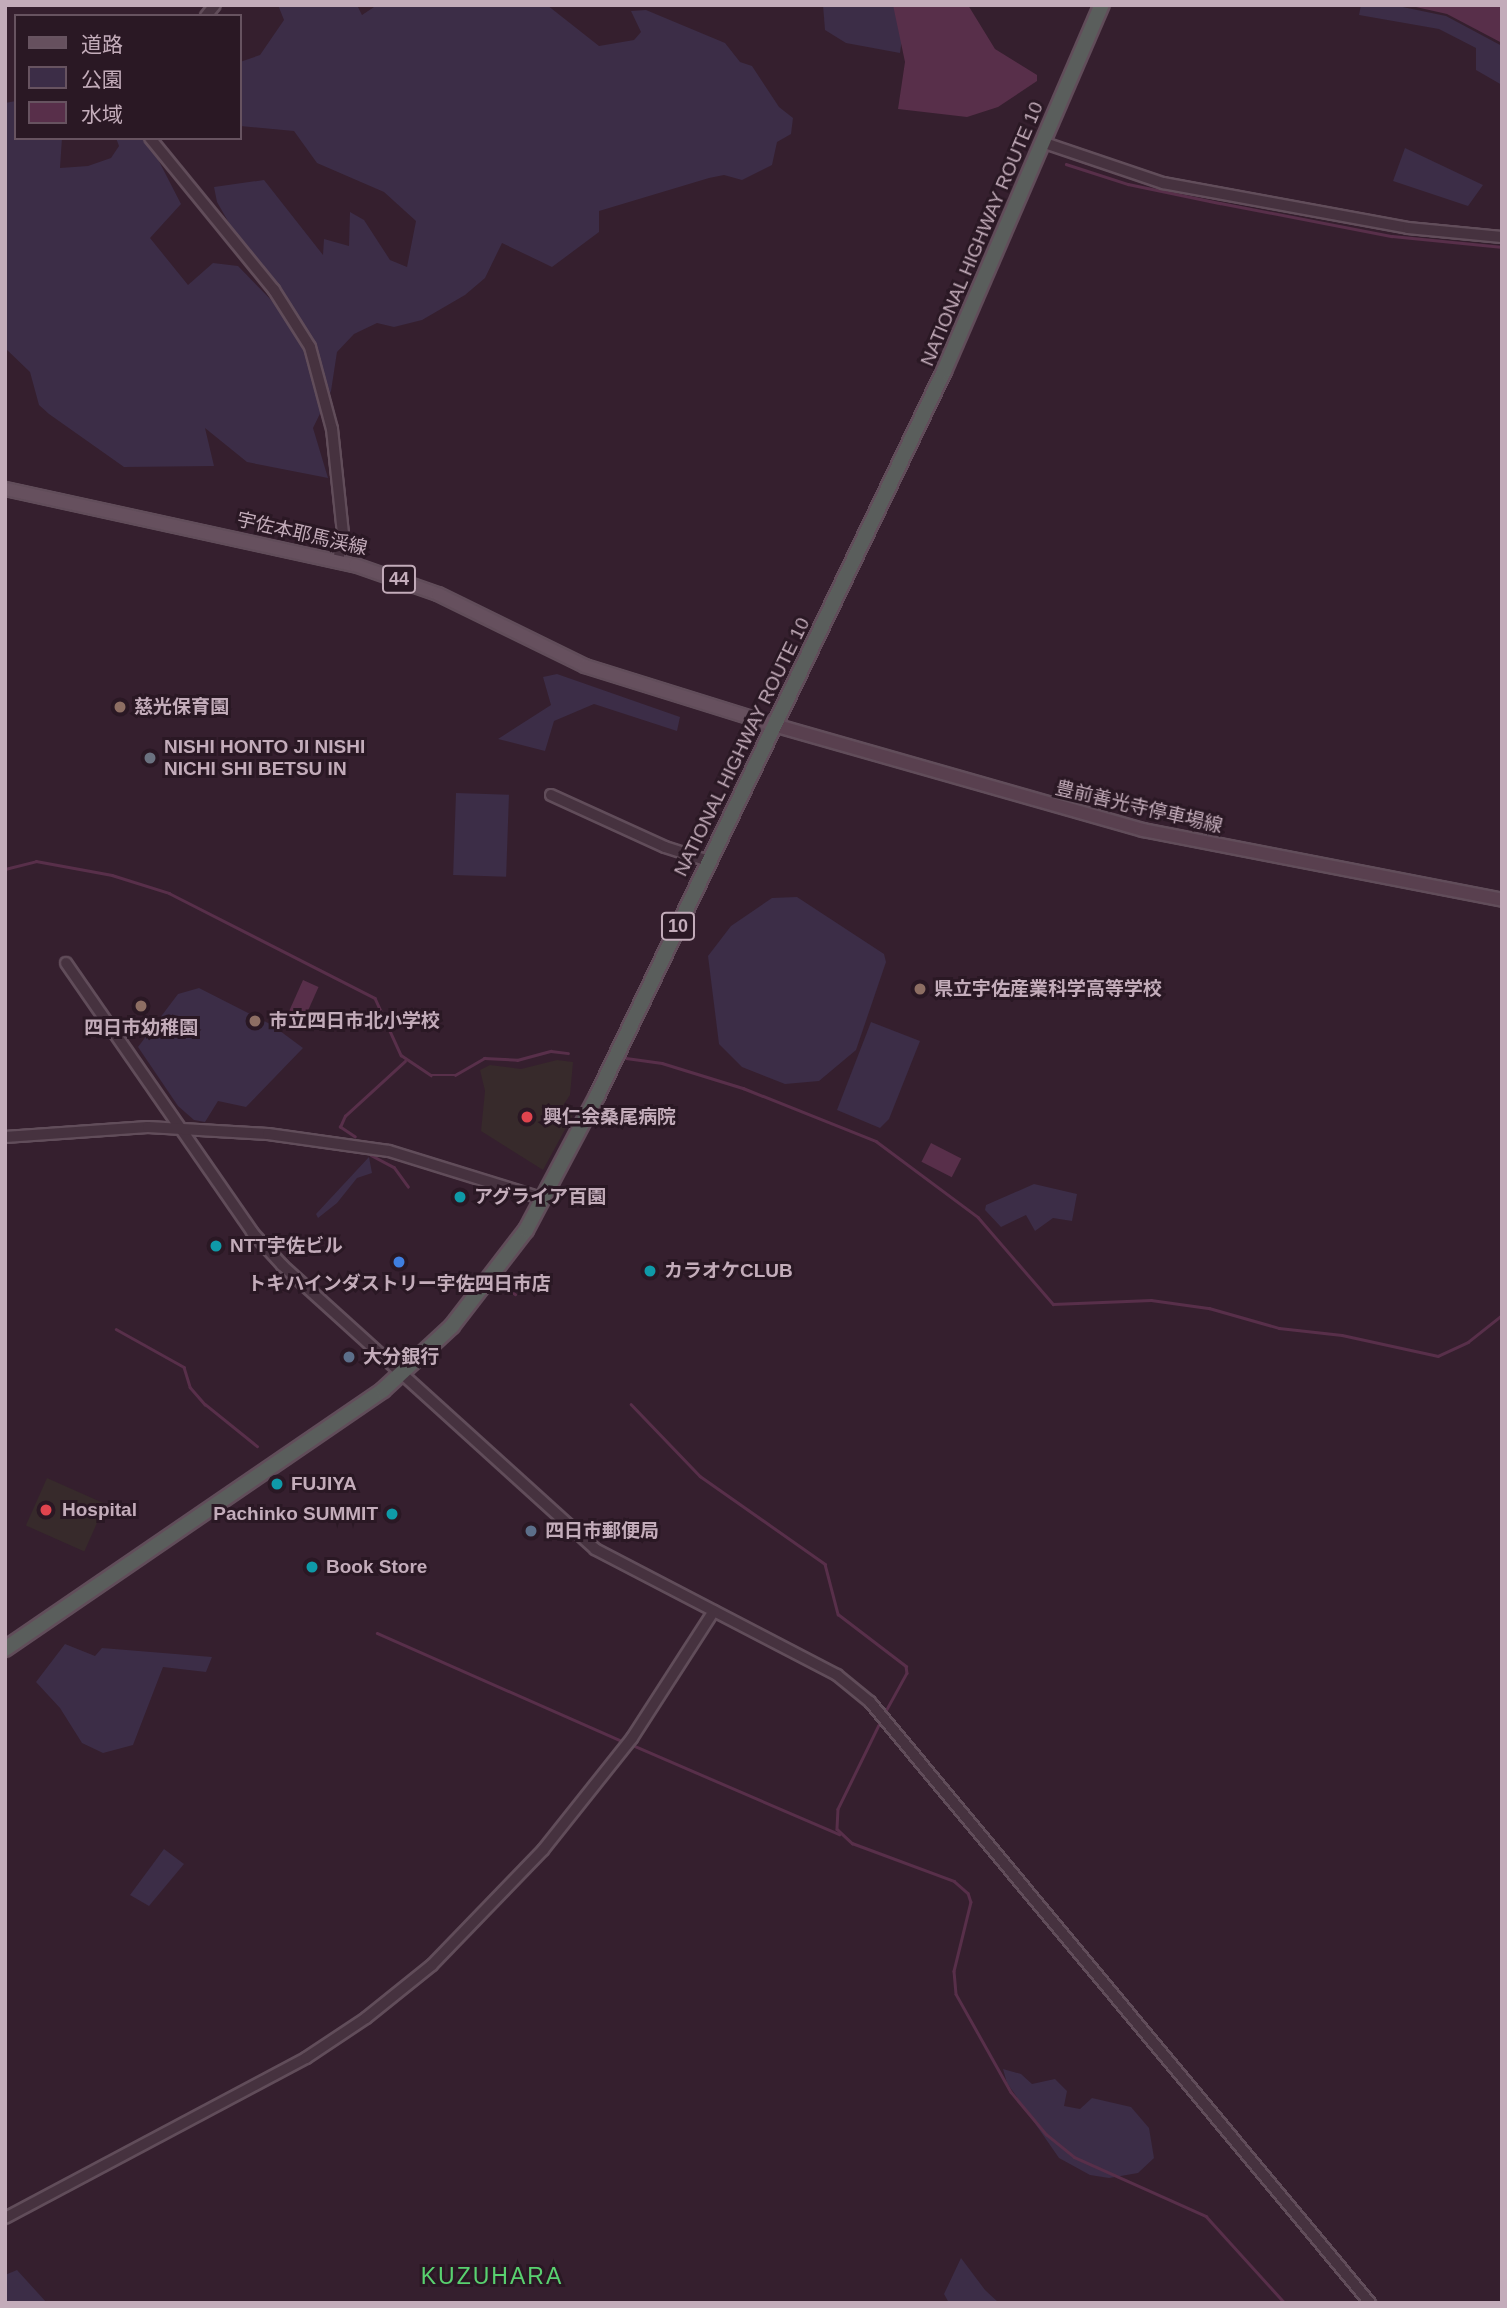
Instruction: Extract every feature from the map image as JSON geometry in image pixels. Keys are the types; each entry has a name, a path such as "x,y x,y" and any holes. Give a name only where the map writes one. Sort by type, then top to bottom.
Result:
{"highway":[{"name":"NATIONAL HIGHWAY ROUTE 10","path":"5,1649 337,1425 401,1375 481,1292 544,1199 944,371 1102,5"}],"main road":[{"name":"宇佐本耶馬渓線","path":"5,489 338,560 436,593 585,666 774,726"},
{"name":"豊前善光寺停車場線","path":"774,726 1106,821 1502,900"}],"street":[{"path":"152,140 274,290 310,347 332,429 343,533 338,560"},
{"path":"1042,142 1163,183 1408,228 1502,237"},
{"path":"551,795 665,848 709,861"},
{"path":"66,963 184,1128 266,1250 401,1375 595,1549 836,1675 870,1702 1370,2303"},
{"path":"5,1137 184,1128 369,1147 544,1199"},
{"path":"5,2218 317,2051 432,1965 507,1892 567,1820 632,1738 714,1611"}],"shaded area":[{"name":"興仁会桑尾病院","path":"557,1060 573,1062 570,1095 562,1107 574,1113 543,1170 481,1131 485,1091 480,1070 490,1065 521,1069"},
{"path":"47,1478 105,1504 84,1552 26,1526"}],"green space":[{"path":"278,5 357,5 362,15 377,5 547,5 599,46 634,40 641,32 631,11 646,10 725,43 740,62 752,66 779,107 793,118 791,134 777,142 772,165 742,180 724,175 709,178 599,211 599,232 552,267 502,243 485,278 465,295 422,320 394,327 377,323 354,334 337,352 331,391 313,428 328,478 247,462 205,428 214,466 124,467 39,405 30,372 5,348 5,103 14,101 14,140 62,140 60,168 88,166 111,158 119,146 117,140 148,140 181,204 150,238 188,285 213,263 238,266 276,305 217,202 214,187 264,180 323,255 324,239 349,246 350,212 364,220 390,260 407,267 416,221 384,192 317,163 294,131 242,126 242,61 260,55 284,20"},
{"path":"823,5 895,5 902,39 900,53 846,43 825,30"},
{"path":"1361,5 1393,5 1446,16 1502,46 1502,85 1476,70 1476,48 1439,29 1359,15"},
{"path":"1405,148 1483,185 1468,206 1393,181"},
{"path":"557,674 680,717 677,731 594,704 554,721 545,751 498,739 551,705 543,677"},
{"path":"456,793 509,795 506,877 453,875"},
{"path":"797,897 884,954 886,962 856,1050 819,1081 785,1084 742,1067 719,1044 708,956 731,926 772,898"},
{"path":"199,988 272,1025 303,1048 246,1107 218,1101 205,1122 194,1120 178,1106 138,1047 178,994"},
{"path":"871,1022 920,1041 889,1119 880,1128 837,1110"},
{"path":"369,1157 372,1173 357,1178 337,1203 318,1218 316,1214"},
{"path":"1034,1184 1077,1194 1072,1221 1053,1218 1035,1231 1026,1215 1001,1227 985,1210 986,1205"},
{"path":"65,1644 95,1656 102,1648 212,1657 206,1672 163,1667 133,1745 103,1753 82,1743 60,1708 36,1682"},
{"path":"164,1849 184,1864 149,1906 130,1895"},
{"path":"1003,2069 1021,2074 1032,2084 1055,2079 1067,2091 1064,2106 1080,2109 1092,2098 1131,2107 1149,2128 1154,2158 1138,2173 1109,2178 1090,2175 1059,2158 1007,2083"},
{"path":"961,2258 985,2290 999,2303 949,2303 944,2294"},
{"path":"17,2270 47,2303 5,2303 5,2275"}],"water":[{"path":"893,5 968,5 995,49 1037,75 1037,81 998,107 967,117 898,109 905,62"},
{"path":"1407,5 1502,5 1502,43 1447,14"},
{"path":"303,980 319,987 305,1018 289,1011"},
{"path":"931,1143 961,1158 952,1177 921,1162"}],"waterway":[{"path":"1066,164 1128,184 1392,236 1502,247"},
{"path":"5,869 36,861 112,875 169,893 375,998 401,1055 431,1075 455,1075 484,1058 517,1060 551,1051 568,1053"},
{"path":"626,1058 662,1063 743,1088 876,1141 978,1217 1053,1304 1151,1300 1209,1308 1279,1328 1342,1335 1438,1356 1468,1342 1502,1315"},
{"path":"355,1137 340,1127 345,1116 405,1061"},
{"path":"371,1155 394,1167 408,1186"},
{"path":"501,1283 515,1294"},
{"path":"116,1329 184,1367 190,1387 205,1404 257,1446"},
{"path":"631,1404 700,1476 825,1564 838,1614 906,1666 907,1673 885,1713"},
{"path":"377,1633 624,1742"},
{"path":"881,1721 838,1809 837,1829 852,1843 954,1881 968,1893 971,1902 954,1971 956,1994 1011,2092 1046,2134 1074,2157 1206,2216 1285,2303"},
{"path":"630,1744 839,1834"}],"place":[{"name":"慈光保育園","path":"120,707"},
{"name":"NISHI HONTO JI NISHI NICHI SHI BETSU IN","path":"150,758"},
{"name":"県立宇佐産業科学高等学校","path":"920,989"},
{"name":"四日市幼稚園","path":"141,1006"},
{"name":"市立四日市北小学校","path":"255,1021"},
{"name":"興仁会桑尾病院","path":"527,1117"},
{"name":"アグライア百園","path":"460,1197"},
{"name":"NTT宇佐ビル","path":"216,1246"},
{"name":"トキハインダストリー宇佐四日市店","path":"399,1262"},
{"name":"カラオケCLUB","path":"650,1271"},
{"name":"大分銀行","path":"349,1357"},
{"name":"FUJIYA","path":"277,1484"},
{"name":"Hospital","path":"46,1510"},
{"name":"Pachinko SUMMIT","path":"392,1514"},
{"name":"四日市郵便局","path":"531,1531"},
{"name":"Book Store","path":"312,1567"}],"district":[{"name":"KUZUHARA","path":"492,2276"}]}
